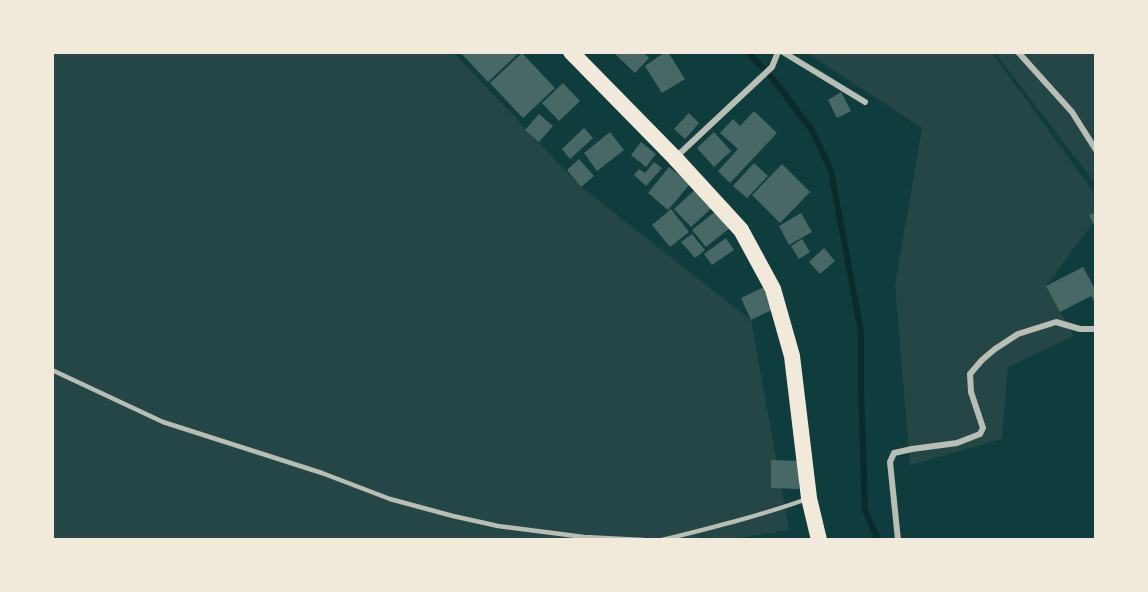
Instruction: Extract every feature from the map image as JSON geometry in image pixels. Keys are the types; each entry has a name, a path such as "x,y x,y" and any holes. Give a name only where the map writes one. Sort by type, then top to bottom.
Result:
{"highway":[{"path":"571,52 675,158 741,230 773,289 792,356 809,498 820,538"}],"street":[{"path":"675,158 772,67 778,52"},
{"path":"783,52 865,102"},
{"path":"1018,52 1072,112 1095,150"},
{"path":"898,540 890,462 894,453 957,443 980,434 983,428 971,392 970,374 995,349 1018,334 1056,322 1080,329 1095,329"}],"lane":[{"path":"52,370 163,422 322,473 390,499 498,526 584,537 643,540"},
{"path":"662,540 771,512 809,498"}],"shaded area":[{"path":"52,53 454,53 581,187 751,320 789,530 732,539 705,539 695,514 704,539 53,539"},
{"path":"807,53 992,53 1095,194 1095,220 1046,286 1074,336 1008,367 1002,439 910,465 895,285 922,128"},
{"path":"995,53 1095,53 1095,183"}],"building":[{"path":"460,52 520,52 488,82"},
{"path":"613,52 643,52 649,58 635,73"},
{"path":"668,52 685,79 662,93 645,66"},
{"path":"522,53 555,88 523,118 490,83"},
{"path":"563,83 580,101 559,121 542,103"},
{"path":"841,92 851,111 837,118 828,100"},
{"path":"754,111 777,133 730,183 718,171 738,149 720,133 733,119 740,126"},
{"path":"689,113 699,123 685,139 674,129"},
{"path":"539,114 553,126 539,142 525,130"},
{"path":"584,128 593,138 570,159 562,149"},
{"path":"610,132 624,150 597,171 584,153"},
{"path":"714,132 731,151 714,167 697,148"},
{"path":"641,142 656,154 646,167 631,155"},
{"path":"579,159 594,176 581,187 567,170"},
{"path":"654,162 662,168 646,186 634,175 639,169 645,173"},
{"path":"754,163 768,176 747,198 733,186"},
{"path":"782,164 810,192 780,223 752,195"},
{"path":"669,167 690,184 668,210 648,193"},
{"path":"698,187 715,205 691,227 674,209"},
{"path":"671,209 689,232 670,247 652,225"},
{"path":"716,211 730,228 706,247 692,230"},
{"path":"1096,212 1096,229 1089,215"},
{"path":"801,213 812,232 789,245 779,226"},
{"path":"692,234 705,250 695,258 681,242"},
{"path":"726,238 734,250 712,265 704,254"},
{"path":"802,239 810,252 799,259 791,246"},
{"path":"824,248 835,261 820,274 809,262"},
{"path":"1083,267 1096,291 1096,303 1091,296 1060,312 1046,286"},
{"path":"764,287 774,309 751,320 741,298"},
{"path":"771,460 800,461 799,489 771,488"}],"waterway":[{"path":"748,52 774,80 813,132 831,171 861,332 865,510 878,540"}]}
